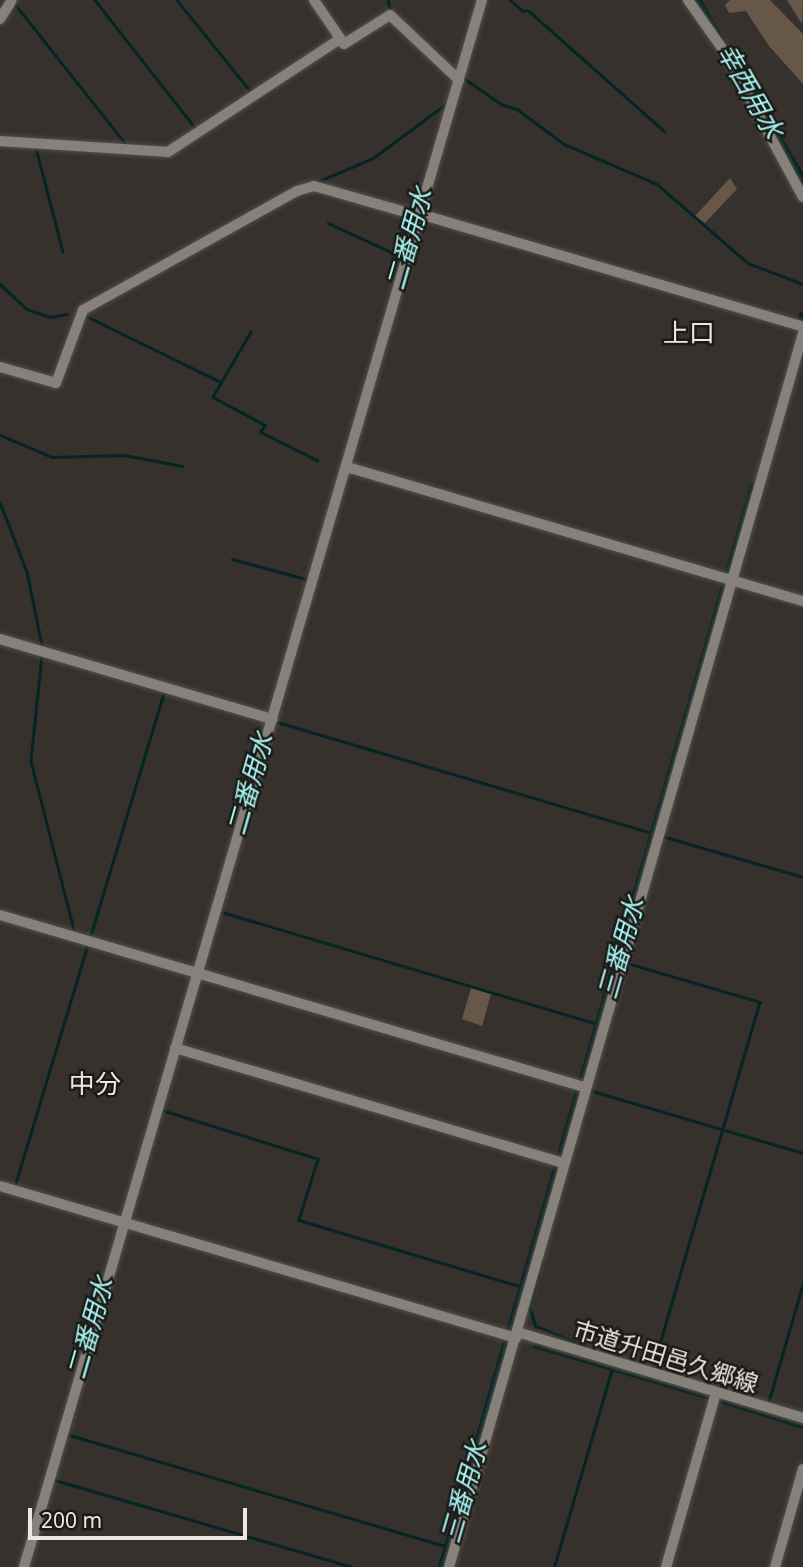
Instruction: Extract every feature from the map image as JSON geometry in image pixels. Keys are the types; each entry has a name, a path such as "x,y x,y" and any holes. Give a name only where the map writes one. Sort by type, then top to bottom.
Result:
{"street":[{"path":"0,19 12,0"},
{"path":"314,0 344,44 390,15 458,80"},
{"path":"24,1567 122,1222 270,718 347,467 482,0"},
{"path":"688,0 724,51 803,197"},
{"path":"0,141 168,152 340,39"},
{"path":"0,367 56,383 83,310 297,191 314,186 803,327"},
{"path":"449,1567 581,1086 728,579 803,333"},
{"path":"347,467 803,601"},
{"path":"0,639 270,718"},
{"path":"0,915 581,1086"},
{"path":"175,1048 560,1162"},
{"name":"市道升田邑久郷線","path":"0,1186 512,1335 715,1398 803,1418"},
{"path":"666,1567 715,1398"},
{"path":"775,1567 803,1469"}],"shaded area":[{"path":"730,0 770,0 803,34 803,84 769,46 746,11 729,13 725,5"},
{"path":"787,0 803,0 802,24"},
{"path":"730,178 737,189 705,223 695,216"},
{"path":"471,988 491,994 482,1026 462,1019"}],"waterway":[{"path":"95,0 197,130"},
{"path":"177,0 252,93"},
{"path":"388,0 391,13"},
{"path":"510,0 523,11 529,11 664,131"},
{"name":"幸西用水","path":"697,0 803,181"},
{"path":"15,4 126,144"},
{"path":"462,77 503,105 517,109 564,144 657,184 748,263 803,284"},
{"path":"317,182 373,158 450,101"},
{"path":"36,148 63,252"},
{"name":"二番用水","path":"328,223 404,258"},
{"path":"0,284 27,309 50,317 67,314"},
{"path":"84,315 219,381"},
{"path":"251,332 213,397 265,425 261,432 317,460"},
{"path":"0,435 52,457 124,455 182,466"},
{"name":"三番用水","path":"442,1567 754,486"},
{"path":"0,502 27,572 43,650"},
{"path":"232,559 310,580"},
{"path":"42,656 31,761 75,933"},
{"path":"90,937 164,692"},
{"path":"274,721 653,833"},
{"path":"662,836 803,877"},
{"path":"222,912 598,1024"},
{"path":"15,1185 88,943"},
{"path":"627,963 760,1002 653,1369"},
{"path":"589,1090 803,1153"},
{"path":"162,1110 318,1159 299,1220 523,1287"},
{"path":"542,1261 530,1308 536,1326 593,1349"},
{"path":"769,1400 803,1283"},
{"path":"534,1346 709,1398"},
{"path":"554,1567 612,1369"},
{"path":"716,1400 803,1427"},
{"path":"70,1435 448,1547"},
{"path":"55,1480 352,1567"}],"district":[{"name":"上口","path":"689,333"},
{"name":"中分","path":"95,1084"}]}
